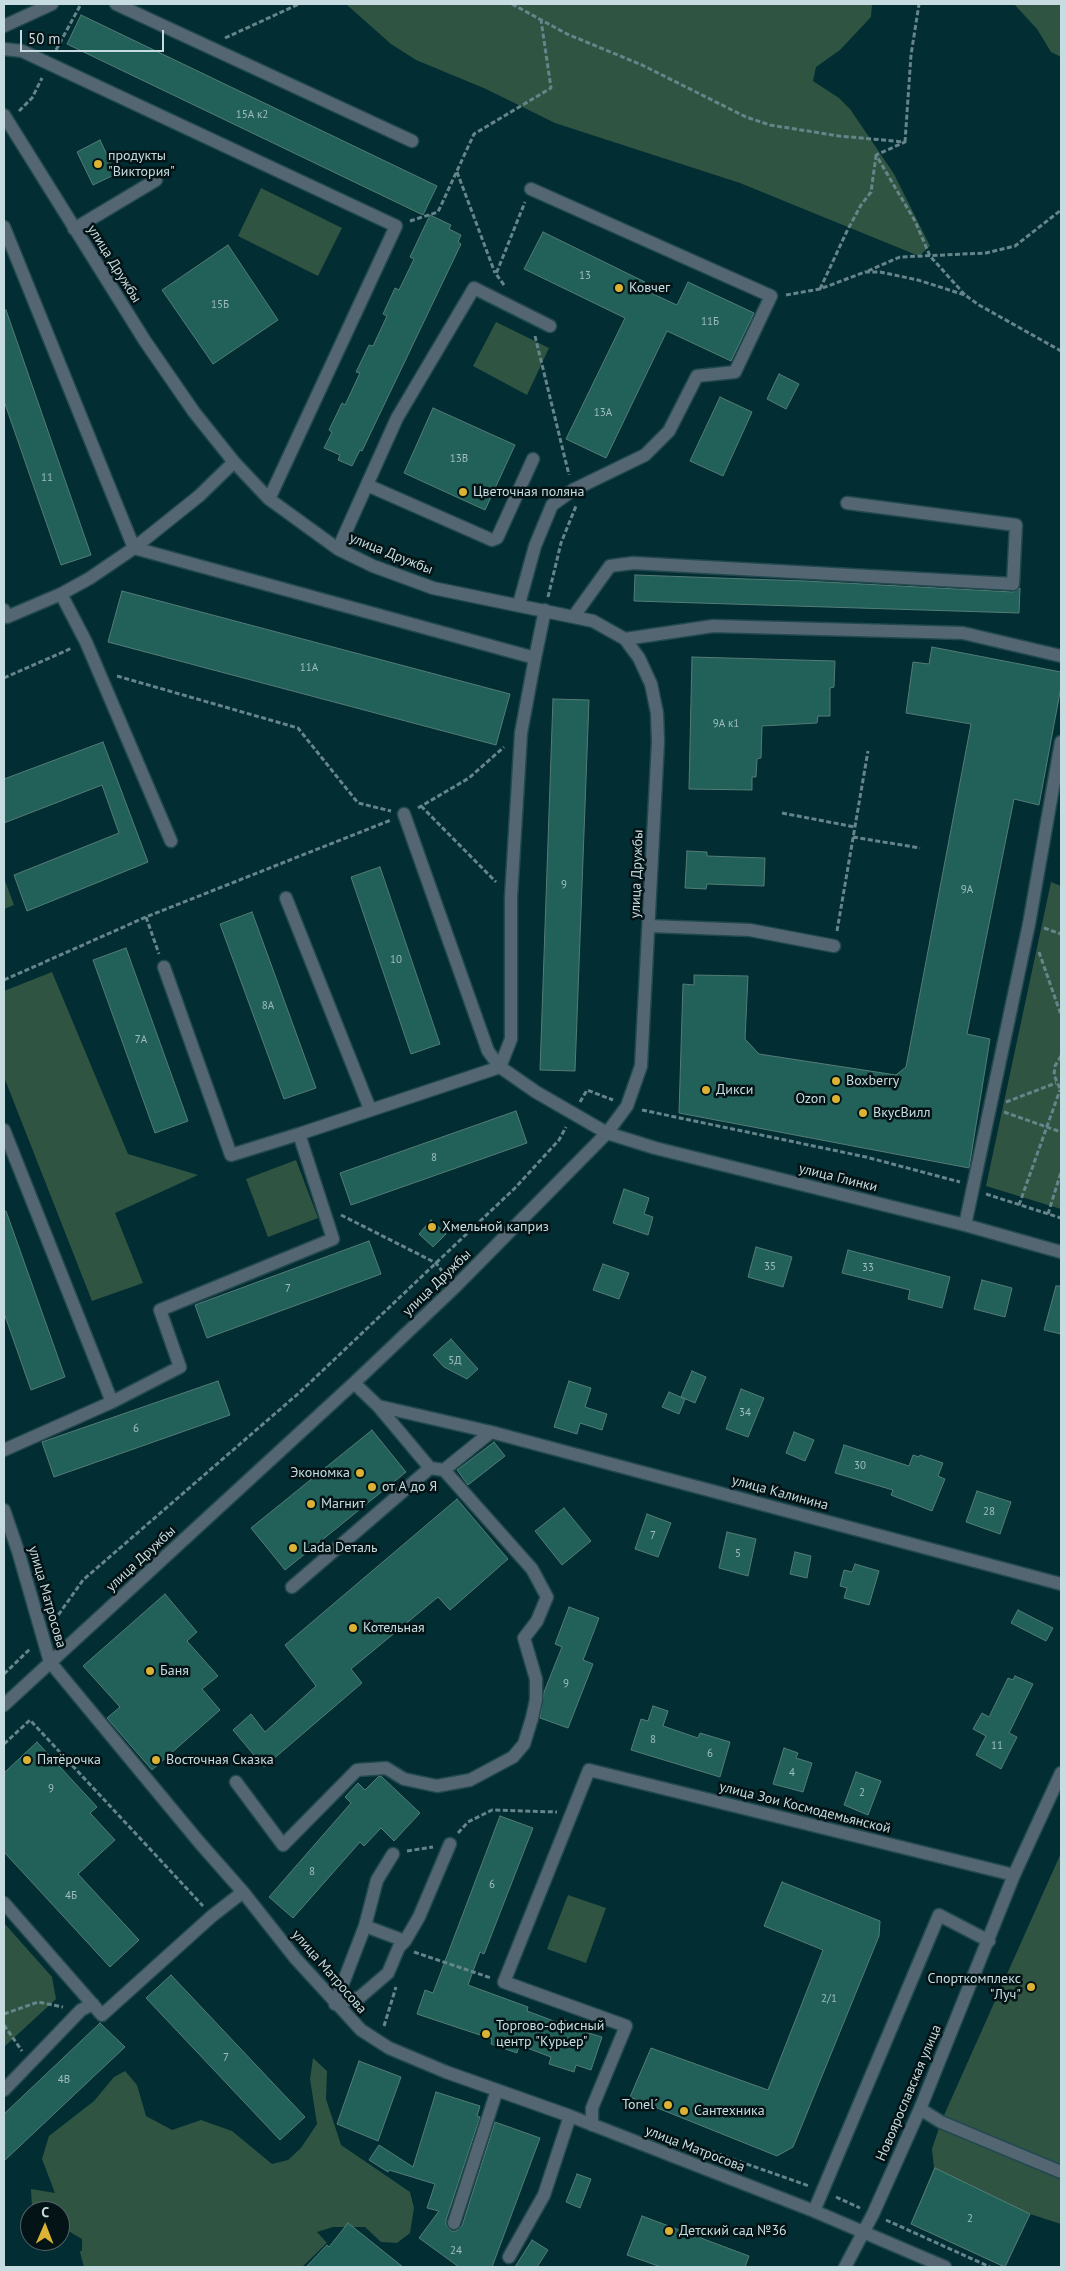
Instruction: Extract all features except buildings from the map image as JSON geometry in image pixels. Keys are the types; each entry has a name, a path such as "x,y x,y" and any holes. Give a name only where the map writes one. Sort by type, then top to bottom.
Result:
{"street":[{"path":"4,26 52,4"},
{"path":"116,4 412,141"},
{"path":"4,49 22,51 396,226 269,499"},
{"name":"улица Дружбы","path":"4,1705 354,1383 454,1288 607,1133 627,1106 642,1066 658,742 657,713 651,684 639,658 625,639 594,621 519,604 433,588 373,566 338,549 269,499 234,462 194,412 145,341 5,120"},
{"path":"74,229 156,180"},
{"path":"519,604 535,546 552,505 573,490 645,455 669,431 697,376 735,372 771,296 531,189"},
{"path":"4,226 134,548"},
{"path":"338,549 397,418 474,288 550,326"},
{"path":"367,485 492,540 499,534 533,459"},
{"path":"4,610 7,617 61,594 90,578 134,548 199,496 234,462"},
{"path":"574,616 610,566 633,563 1013,584 1016,525 847,502"},
{"path":"134,548 535,658"},
{"path":"61,594 86,642 170,841"},
{"path":"500,1067 511,1039 511,897 521,733 546,610"},
{"path":"625,639 713,626 953,633 1061,656"},
{"path":"965,1225 1029,924 1061,742"},
{"path":"404,814 488,1051 500,1067"},
{"path":"286,898 370,1109"},
{"path":"650,926 750,930 834,946"},
{"path":"164,967 231,1155 500,1067"},
{"name":"улица Глинки","path":"500,1067 536,1092 607,1133 655,1148 965,1225 1061,1252"},
{"path":"4,1130 112,1402"},
{"path":"4,1450 112,1402 180,1367 160,1310 333,1239 299,1134"},
{"path":"236,1782 283,1844 357,1770 386,1768 404,1779 437,1786 470,1780 513,1757 524,1744 536,1700 533,1663 524,1638 537,1621 547,1598 532,1569 444,1470 430,1468 378,1406 354,1383"},
{"name":"улица Калинина","path":"378,1406 491,1432 1061,1584"},
{"path":"444,1470 491,1432"},
{"path":"292,1587 430,1468"},
{"name":"улица Матросова","path":"4,1510 44,1636 50,1662 199,1842 243,1892 334,2004 361,2030 389,2048 446,2072 570,2116 814,2210 945,2267"},
{"name":"улица Зои Космодемьянской","path":"572,1812 590,1770 1014,1875"},
{"name":"Новоярославская улица","path":"845,2267 873,2214 920,2109 1014,1875 1061,1773"},
{"path":"572,1812 504,1982 626,2026 592,2108 592,2125"},
{"path":"334,2004 360,1997 388,1973 402,1944 419,1917 450,1844"},
{"path":"334,2004 365,1926 377,1880 393,1854"},
{"path":"4,1903 102,2015 212,1916 243,1892"},
{"path":"814,2210 939,1915 989,1941"},
{"path":"365,1926 402,1944"},
{"path":"4,2090 81,2010 93,2004"},
{"path":"454,2223 497,2090"},
{"path":"920,2109 941,2122 1061,2172"},
{"path":"509,2257 544,2195 570,2116"}],"path":[{"path":"205,45 246,30 299,4"},
{"path":"512,4 567,34 642,65 746,117 770,125 800,130 905,142"},
{"path":"905,142 910,64 919,4"},
{"path":"396,226 438,212 474,134 551,88 540,20"},
{"path":"876,155 905,142"},
{"path":"876,155 915,221 930,256 965,295 979,305 1061,351"},
{"path":"820,289 860,205 871,192 876,155"},
{"path":"456,171 496,274 507,288"},
{"path":"496,274 531,189"},
{"path":"771,296 802,294 820,289 900,257 986,253 1015,246 1061,210"},
{"path":"865,272 880,272 918,280 965,295"},
{"path":"531,317 542,371 573,490 576,509 561,542 551,577 546,610"},
{"path":"4,678 86,642"},
{"path":"98,670 298,728 358,803 404,814"},
{"path":"4,980 146,917 421,806 469,778 521,733"},
{"path":"834,946 868,751"},
{"path":"421,806 511,897"},
{"path":"782,813 854,827"},
{"path":"853,837 920,848"},
{"path":"146,917 164,967"},
{"path":"1039,951 1061,1015"},
{"path":"1019,1205 1061,1091 1056,1083 1055,1066 1061,1056"},
{"path":"991,1107 1056,1083"},
{"path":"4,1674 44,1636 83,1580 300,1392 515,1188 559,1140 587,1090 627,1106 866,1157 974,1185 985,1193 1061,1218"},
{"path":"991,1107 1061,1132"},
{"path":"1048,1214 1061,1172"},
{"path":"323,1205 436,1263 454,1288"},
{"path":"4,1744 30,1720 212,1916"},
{"path":"393,1854 450,1844 468,1822 492,1810 572,1812"},
{"path":"402,1944 504,1982"},
{"path":"382,2032 396,1986"},
{"path":"4,2014 38,2002 81,2010"},
{"path":"4,2025 31,2064"},
{"path":"681,2140 823,2191 990,2267"}],"green space":[{"path":"346,4 872,4 871,17 840,50 816,67 813,81 839,98 850,109 894,174 930,246 919,256 740,183 555,123 486,89 416,60 391,44"},
{"path":"1014,4 1061,4 1061,57 1051,52 1037,29"},
{"path":"261,188 342,228 318,276 238,236"},
{"path":"496,322 549,348 527,395 473,366"},
{"path":"4,878 14,905 4,909"},
{"path":"1051,882 1061,886 1061,1209 986,1186"},
{"path":"52,972 128,1154 198,1175 115,1213 143,1283 92,1301 4,1077 4,991"},
{"path":"296,1160 318,1218 268,1237 246,1179"},
{"name":"Спорткомплекс \"Луч\"","path":"1061,1853 1061,2224 1030,2214 1004,2267 911,2224 934,2168 932,2149 941,2122"},
{"path":"568,1895 606,1908 586,1963 547,1949"},
{"path":"4,1923 52,1977 56,1999 4,2047"},
{"path":"313,2058 327,2071 326,2099 341,2145 410,2192 414,2208 410,2233 397,2243 381,2242 365,2227 333,2227 317,2232 327,2243 302,2267 84,2267 80,2252 82,2250 82,2239 70,2232 70,2201 32,2201 31,2189 55,2193 42,2159 49,2136 94,2101 114,2077 125,2071 137,2085 146,2116 172,2130 201,2120 232,2131 272,2164 288,2160 301,2148 317,2124 310,2079"}],"place":[{"name":"продукты \"Виктория\"","path":"98,164"},
{"name":"Ковчег","path":"619,288"},
{"name":"Цветочная поляна","path":"463,492"},
{"name":"Boxberry","path":"836,1081"},
{"name":"Дикси","path":"706,1090"},
{"name":"Ozon","path":"836,1099"},
{"name":"ВкусВилл","path":"863,1113"},
{"name":"Хмельной каприз","path":"432,1227"},
{"name":"Экономка","path":"360,1473"},
{"name":"от А до Я","path":"372,1487"},
{"name":"Магнит","path":"311,1504"},
{"name":"Lada Dеталь","path":"293,1548"},
{"name":"Котельная","path":"353,1628"},
{"name":"Баня","path":"150,1671"},
{"name":"Пятёрочка","path":"27,1760"},
{"name":"Восточная Сказка","path":"156,1760"},
{"name":"Спорткомплекс \"Луч\"","path":"1031,1987"},
{"name":"Торгово-офисный центр \"Курьер\"","path":"486,2034"},
{"name":"Tonel´","path":"668,2105"},
{"name":"Сантехника","path":"684,2111"},
{"name":"Детский сад №36","path":"669,2231"}]}
